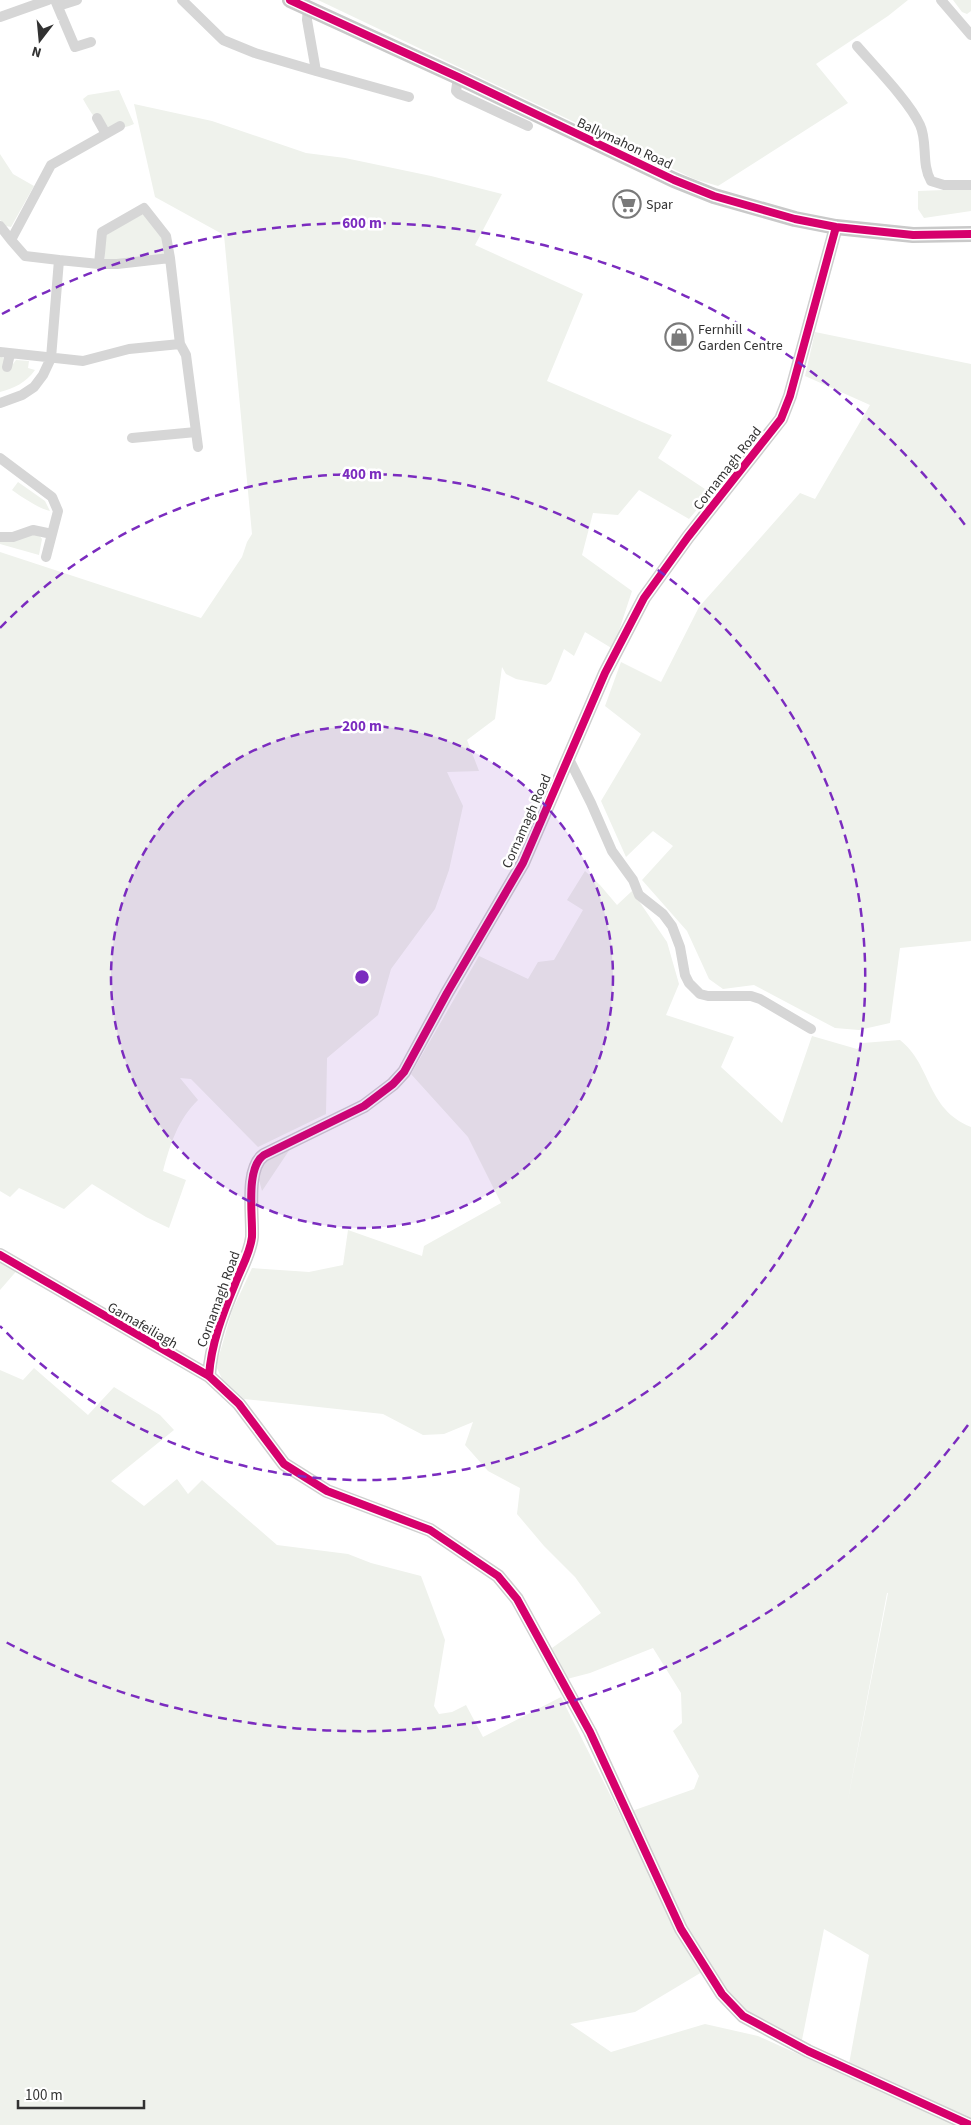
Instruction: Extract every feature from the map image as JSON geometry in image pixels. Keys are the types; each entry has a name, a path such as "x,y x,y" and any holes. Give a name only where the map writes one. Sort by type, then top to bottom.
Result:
{"main road":[{"name":"Ballymahon Road","path":"290,0 692,188 742,205 836,228 914,235 971,234"}],"street":[{"path":"0,17 48,0"},
{"path":"77,0 57,3 75,47 91,42"},
{"path":"182,0 223,40 254,53 409,97"},
{"path":"942,0 969,28"},
{"path":"308,7 307,20 316,71"},
{"path":"857,46 906,104 920,124 926,165 931,180 944,186 971,185"},
{"path":"458,77 456,90 459,94 528,126"},
{"path":"97,118 106,134"},
{"path":"11,240 51,165 120,126"},
{"path":"99,264 102,232 147,206 166,236 180,344 186,355 198,447"},
{"path":"0,226 25,256 99,264 117,264 170,258"},
{"name":"Cornamagh Road","path":"209,1376 210,1357 227,1303 248,1256 252,1237 254,1169 260,1158 364,1106 393,1084 404,1072 447,993 523,863 604,673 644,598 688,537 781,418 792,388 836,228"},
{"path":"0,403 22,395 34,387 43,375 51,358 59,260"},
{"path":"7,367 5,353 83,361 129,349 180,344"},
{"path":"132,438 196,432"},
{"path":"0,458 54,501 58,511 46,557"},
{"path":"0,537 13,537 33,530 52,534"},
{"path":"568,757 612,851 633,880 640,896 663,914 672,926 680,947 685,975 689,983 700,994 708,996 751,996 760,999 811,1029"},
{"name":"Garnafeiliagh","path":"0,1255 209,1376 239,1404 284,1464 327,1491 430,1530 498,1576 517,1599 590,1732 681,1929 722,1994 743,2016 808,2051 970,2125"}],"shaded area":[{"path":"318,0 908,0 888,16 816,64 848,103 718,186 694,179"},
{"path":"953,0 971,0 971,11 967,14 962,12"},
{"path":"119,90 134,124 116,128 109,127 97,120 83,99 88,95"},
{"path":"134,104 212,121 306,153 345,158 431,176 502,194 475,245 583,294 547,381 672,435 658,458 711,493 689,519 639,490 618,515 593,513 582,555 632,591 613,649 585,632 574,656 564,649 551,681 546,685 516,679 506,674 502,667 495,719 467,740 479,771 447,772 463,806 449,870 435,909 391,969 378,1015 327,1058 326,1114 258,1147 191,1079 180,1078 198,1100 180,1124 163,1171 186,1180 169,1228 146,1217 92,1184 64,1209 19,1188 10,1197 0,1191 0,552 201,618 242,557 252,534 224,235 155,197"},
{"path":"0,154 13,174 34,186 11,227 6,226 0,220"},
{"path":"971,189 971,211 924,218 918,209 918,191"},
{"path":"143,214 164,239 164,255 114,261 105,259 105,235"},
{"path":"815,332 971,364 971,941 900,948 890,1023 859,1030 835,1028 754,985 723,989 709,979 687,931 642,880 673,846 653,831 626,857 601,801 641,734 605,706 621,662 661,682 699,607 800,493 815,499 870,405 805,376"},
{"path":"0,356 13,364 16,360 29,361 28,368 35,370 19,384 0,392"},
{"path":"18,482 45,501 50,511 36,506 12,490"},
{"path":"39,535 42,539 39,555 0,544 0,540"},
{"path":"585,871 617,905 632,891 667,942 679,984 666,1015 734,1037 721,1067 782,1123 812,1036 857,1049 863,1043 900,1040 918,1062 945,1109 956,1119 971,1127 971,2121 849,2064 869,1955 824,1929 802,2040 743,2009 726,1990 694,1943 632,1811 694,1789 699,1776 673,1731 682,1723 681,1693 653,1648 590,1673 567,1679 552,1648 601,1613 575,1577 544,1546 517,1514 520,1488 488,1471 465,1445 473,1422 444,1434 423,1435 383,1414 244,1399 222,1379 216,1366 232,1311 252,1268 309,1272 343,1265 348,1230 422,1256 424,1246 501,1203 468,1137 411,1074 479,956 528,979 538,962 554,960 583,910 567,900","holes":["887,1593 888,1593 846,1810"]},
{"path":"292,1146 262,1191 259,1180 262,1164"},
{"path":"0,1256 20,1267 0,1290"},
{"path":"34,1368 88,1415 114,1387 160,1415 174,1430 111,1481 144,1506 177,1479 188,1494 202,1480 277,1545 348,1554 371,1563 421,1576 445,1640 434,1706 439,1714 452,1712 466,1705 483,1737 561,1697 691,1956 702,1972 635,2012 570,2024 611,2052 705,2024 758,2036 955,2125 0,2125 0,1370 23,1380"}],"cycle path":[{"path":"290,0 458,77 674,180 714,196 795,219 836,227 913,235 971,234"},
{"path":"209,1376 212,1352 218,1329 251,1243 252,1181 258,1161 264,1155 364,1106 393,1084 404,1072 447,993 523,863 605,673 644,598 688,537 781,419 790,396 836,227"},
{"path":"0,1255 209,1376 239,1404 284,1464 327,1491 430,1530 498,1576 517,1599 590,1732 681,1929 722,1994 743,2016 808,2051 970,2125"}],"place":[{"name":"Spar","path":"627,204"},
{"name":"Fernhill Garden Centre","path":"679,337"}]}
